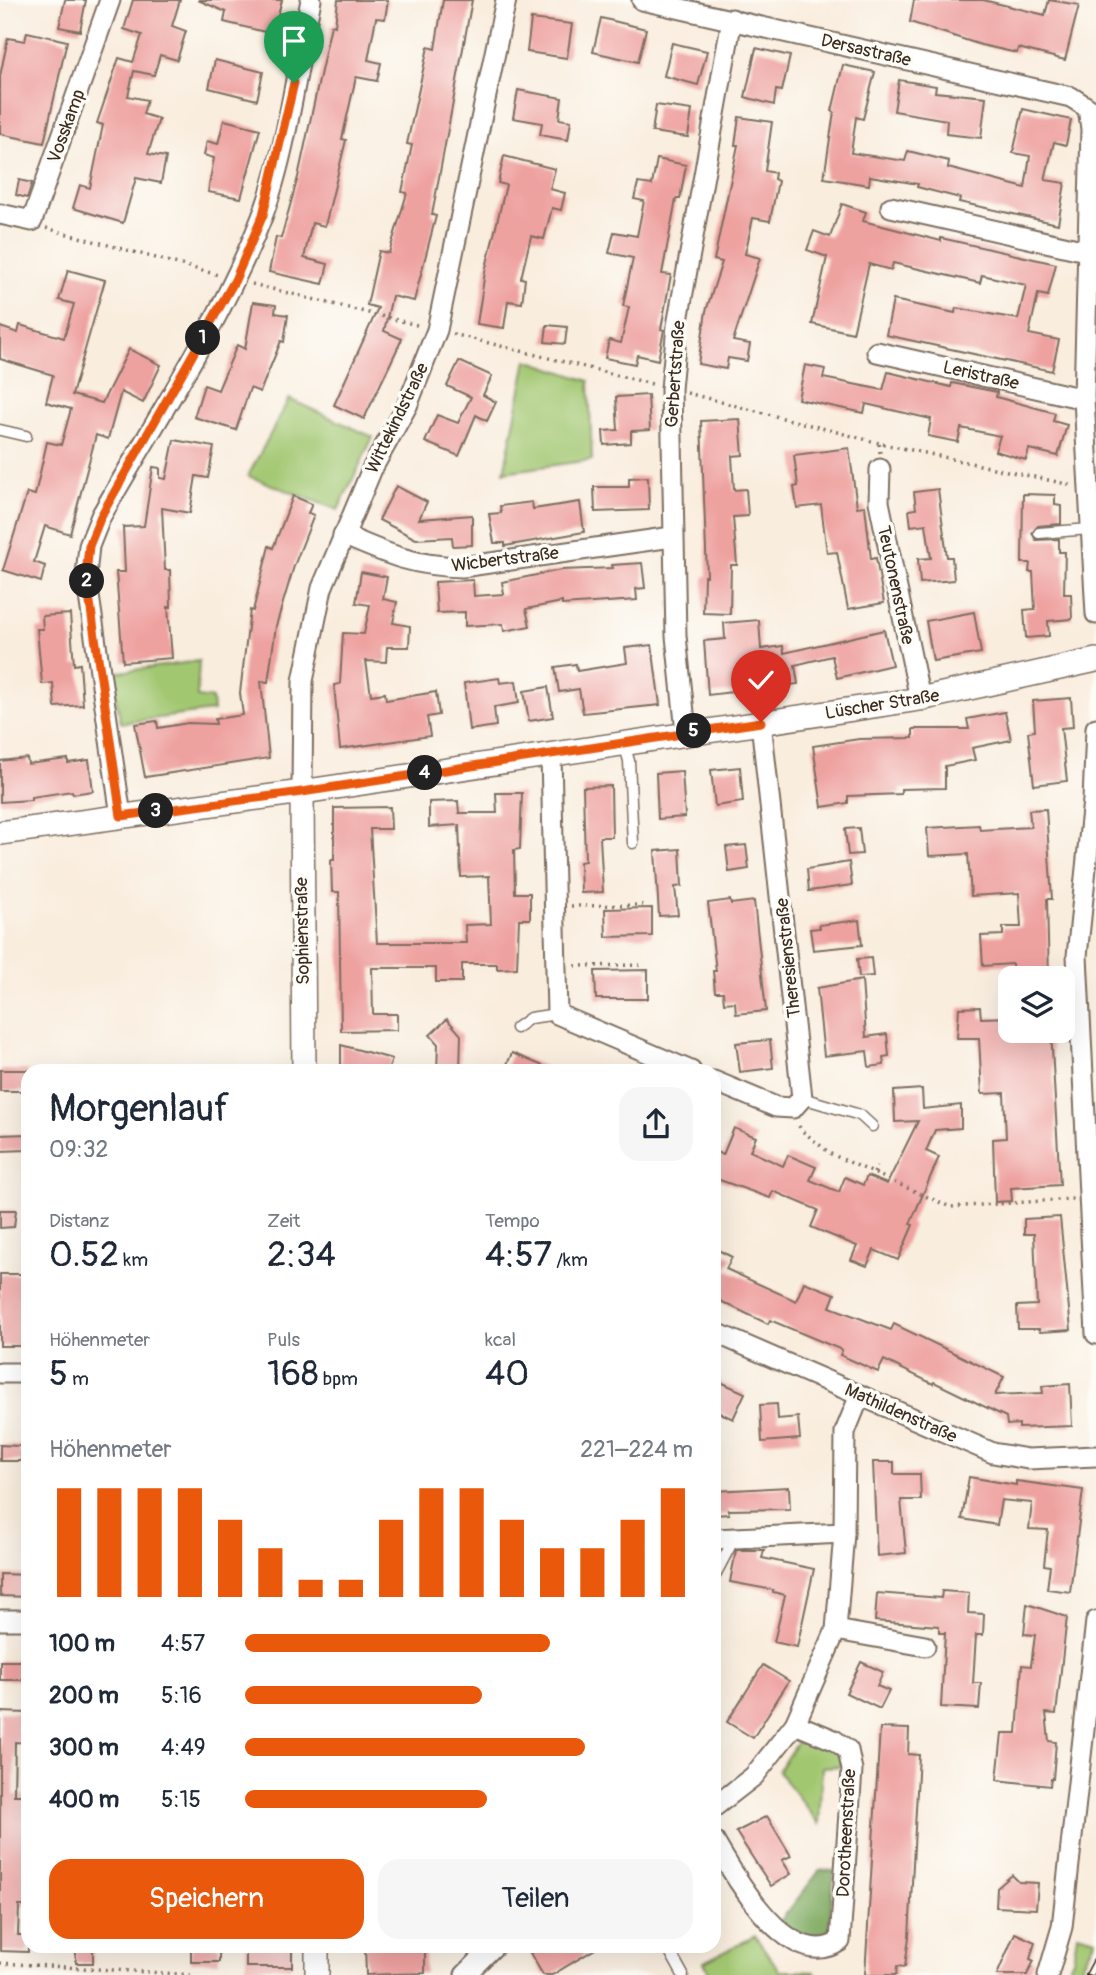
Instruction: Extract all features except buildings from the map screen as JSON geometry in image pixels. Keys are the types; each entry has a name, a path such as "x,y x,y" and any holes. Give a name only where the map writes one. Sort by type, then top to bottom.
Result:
{"street":[{"name":"Vosskamp","path":"0,214 32,220 110,0"},
{"path":"121,816 86,575 89,546 101,516 235,280 263,215 276,167 311,0"},
{"name":"Wittekindstraße","path":"302,792 303,681 322,588 372,469 407,406 437,330 506,0"},
{"name":"Dersastraße","path":"642,0 1071,97 1087,107 1091,129 1086,251"},
{"name":"Gerbertstraße","path":"686,732 677,663 672,537 671,389 677,326 732,19"},
{"path":"891,207 1086,251 1084,398 1096,614"},
{"name":"Leristraße","path":"877,352 1084,398"},
{"name":"Teutonenstraße","path":"880,469 879,502 920,699"},
{"name":"Wicbertstraße","path":"343,535 404,561 450,567 672,537"},
{"name":"Lüscher Straße","path":"0,833 302,792 686,732 920,699 1096,660"},
{"name":"Theresienstraße","path":"761,722 797,1103"},
{"path":"1096,728 1094,800 1077,956 1090,1115 1089,1198 1096,1334"},
{"path":"551,755 557,1014 675,1064"},
{"name":"Sophienstraße","path":"302,792 303,1064"},
{"path":"721,1084 776,1107 797,1103"},
{"name":"Mathildenstraße","path":"721,1335 993,1453 1028,1460 1096,1455"},
{"path":"0,1373 21,1373"},
{"path":"721,1802 754,1776 796,1724 836,1630 844,1533 845,1432 860,1395"},
{"path":"721,1538 844,1533"},
{"path":"0,1620 21,1620"},
{"path":"1048,1975 1062,1927 1096,1621"},
{"path":"836,1630 925,1646"},
{"name":"Dorotheenstraße","path":"721,1853 773,1942 791,1958 815,1962 831,1954 840,1941 852,1770 848,1750 834,1740 796,1724"},
{"path":"317,1953 317,1975"},
{"path":"466,1975 487,1953"}],"lane":[{"path":"0,429 26,436"},
{"path":"1039,533 1090,529"},
{"path":"624,742 629,761 634,844"},
{"path":"516,1028 530,1018 557,1014"},
{"path":"797,1103 860,1115 872,1126"},
{"path":"721,1564 736,1537"},
{"path":"671,1953 683,1975"}],"path":[{"path":"880,469 879,443 1087,489"},
{"path":"555,907 643,905"},
{"path":"556,966 643,965"},
{"path":"797,1103 801,1130 831,1154 950,1208 1089,1198"},
{"path":"874,1173 877,1166"},
{"path":"0,1963 195,1975"}],"green space":[{"path":"527,360 589,381 592,460 504,472"},
{"path":"289,399 373,437 338,510 248,476"},
{"path":"199,661 197,697 212,699 213,711 121,723 111,673"},
{"path":"801,1736 836,1750 842,1766 822,1767 819,1824 778,1771"},
{"path":"820,1870 834,1871 829,1930 823,1944 778,1924"},
{"path":"1077,1934 1096,1939 1077,1975 1065,1975 1073,1959"},
{"path":"755,1936 780,1971 815,1972 815,1975 710,1975 704,1962"}],"railway":[{"path":"1089,1975 1096,1962"}],"route":[{"path":"294,83 263,215 235,280 101,516 89,546 86,575 121,816 302,792 761,722"}]}
